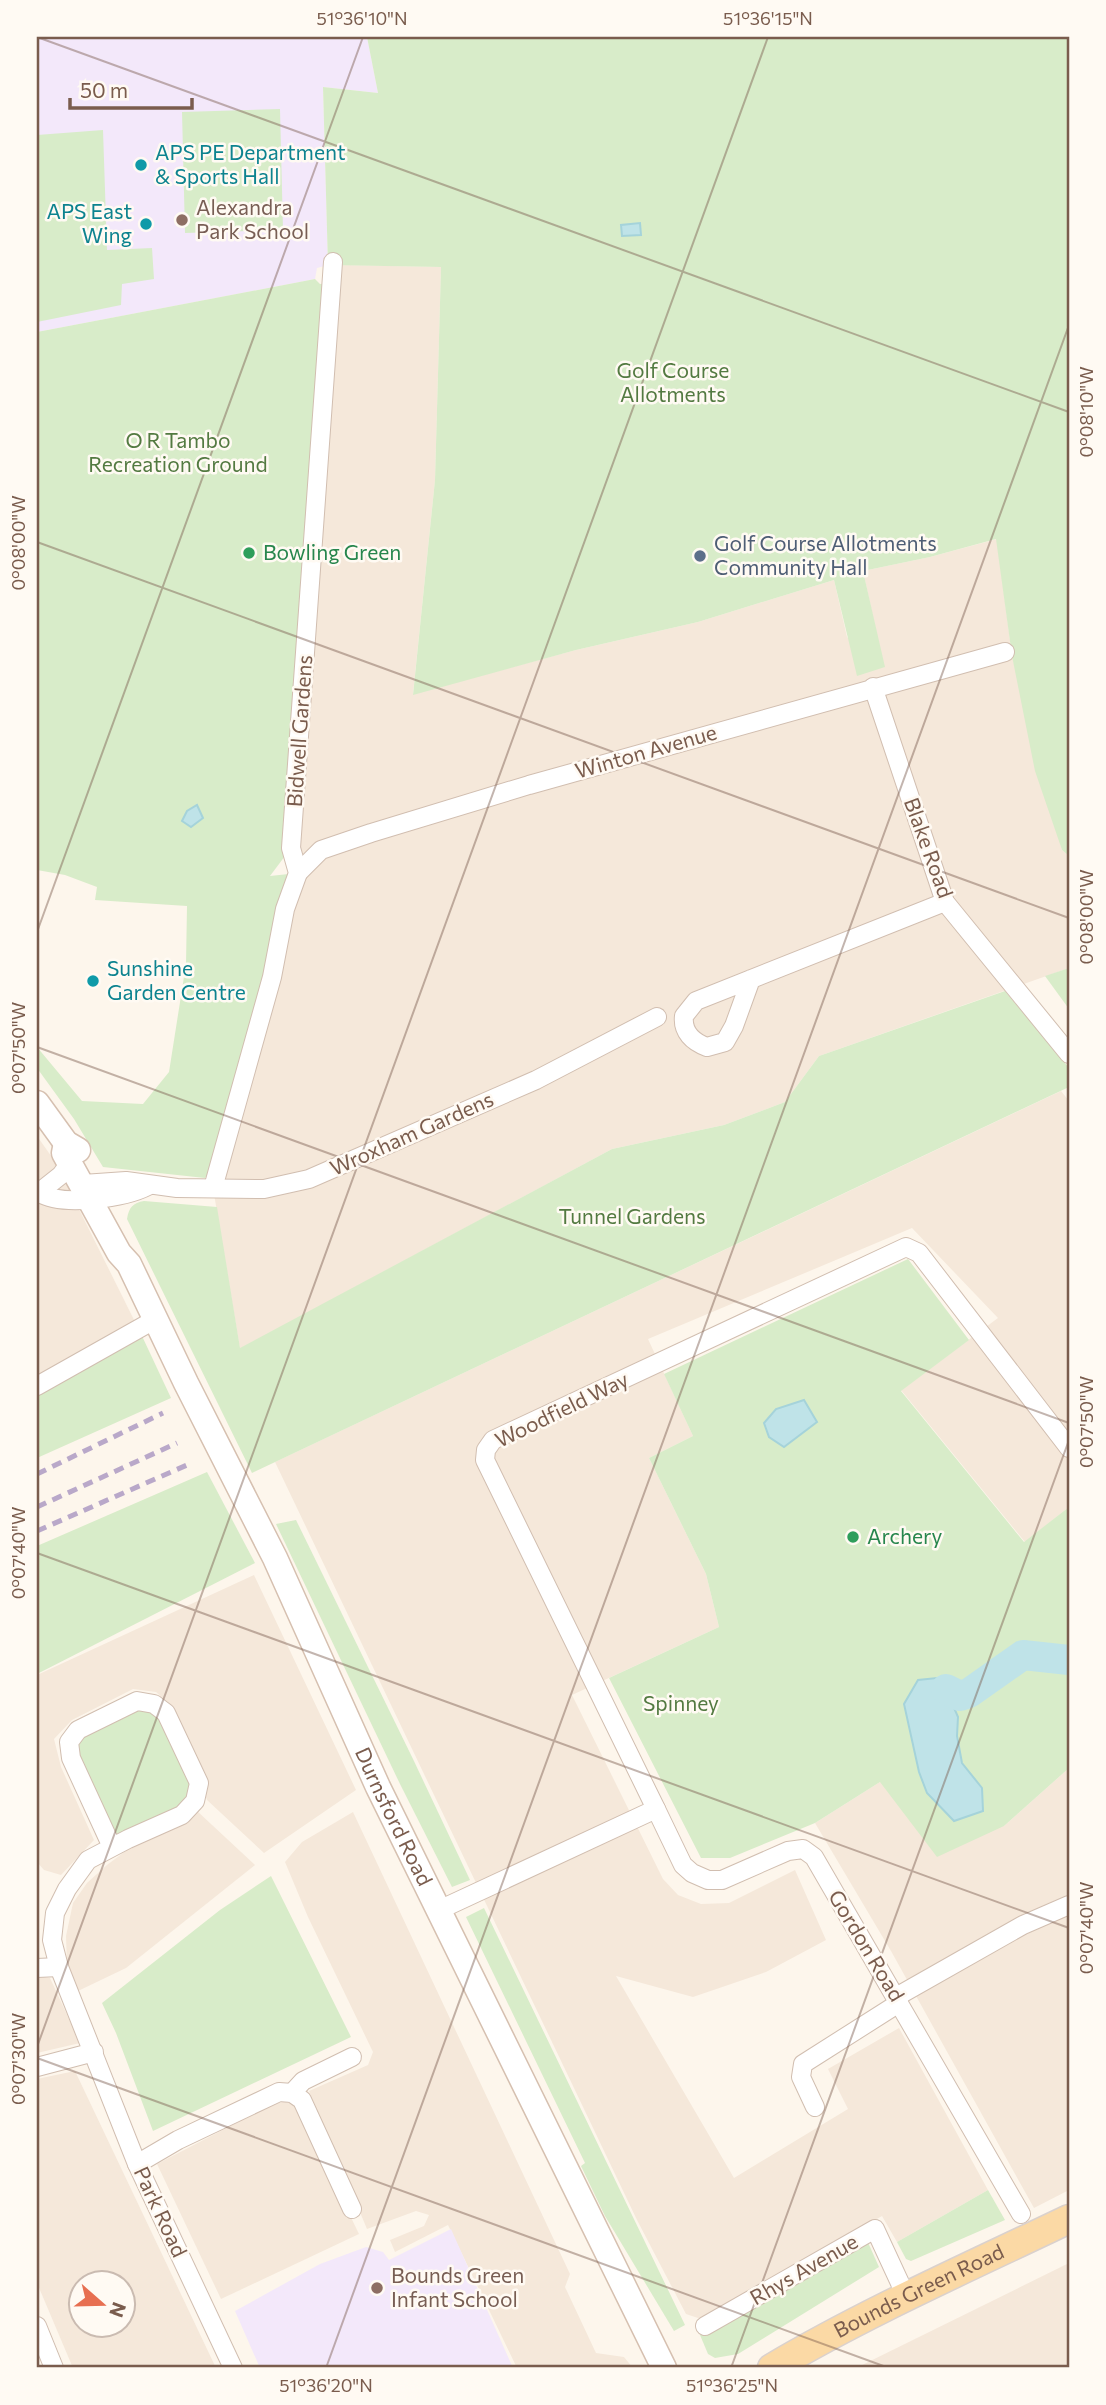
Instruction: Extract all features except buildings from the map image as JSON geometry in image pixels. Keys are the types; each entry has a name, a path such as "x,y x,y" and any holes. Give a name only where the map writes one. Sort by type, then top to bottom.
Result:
{"main road":[{"name":"Durnsford Road","path":"37,1103 68,1153 75,1147 81,1154 94,1191 131,1255 130,1264 156,1319 275,1558 378,1787 664,2368"},
{"name":"Bounds Green Road","path":"772,2368 819,2340 906,2296 1069,2219"}],"street":[{"name":"Bidwell Gardens","path":"298,873 291,848 333,262"},
{"name":"Winton Avenue","path":"298,873 321,850 371,833 529,785 1005,652"},
{"name":"Blake Road","path":"873,688 945,902 1069,1054"},
{"path":"213,1188 272,977 285,909 298,873"},
{"path":"751,979 945,902"},
{"name":"Wroxham Gardens","path":"38,1193 49,1198 94,1191 126,1181 177,1188 264,1189 309,1179 536,1080 657,1017"},
{"path":"38,1193 61,1175 68,1153"},
{"name":"Woodfield Way","path":"656,1809 485,1460 486,1450 493,1440 906,1247 919,1253 1069,1448"},
{"path":"37,1386 156,1319"},
{"path":"137,1701 154,1704 166,1713 199,1783 195,1801 182,1815 112,1847 71,1758 69,1742 78,1730 137,1701"},
{"path":"439,1910 656,1809"},
{"name":"Gordon Road","path":"656,1809 683,1865 692,1873 709,1880 722,1880 789,1852 803,1849 814,1857 1021,2214"},
{"name":"Park Road","path":"112,1847 89,1860 67,1889 55,1913 52,1941 59,1967 137,2164 233,2368"},
{"path":"815,2107 801,2077 803,2064 898,2000 1023,1925 1069,1905"},
{"path":"37,1968 59,1967"},
{"path":"37,2067 94,2052"},
{"path":"292,2092 303,2081 352,2057"},
{"path":"137,2164 246,2107 279,2092 292,2092 302,2099 352,2209"},
{"name":"Rhys Avenue","path":"705,2326 875,2229 906,2296"},
{"path":"37,2326 54,2368"}],"shaded area":[{"name":"Alexandra Park School","path":"37,37 367,37 378,93 323,87 328,265 317,268 315,279 37,332"},
{"path":"340,265 441,267 435,480 413,694 576,650 698,622 834,580 847,637 878,668 884,667 863,571 997,539 1012,656 1062,850 1069,856 1069,968 819,1056 785,1102 724,1125 612,1149 240,1349 213,1188 298,873"},
{"path":"1061,1091 1069,1101 1069,1507 1025,1542 901,1390 998,1318 912,1228 648,1339 693,1436 649,1458 706,1574 719,1627 572,1695 663,1879 678,1895 701,1904 729,1903 795,1870 826,1940 766,1972 693,1997 616,1976 734,2178 848,2109 828,2069 899,2028 988,2190 897,2242 882,2216 701,2319 686,2314 637,2220 275,1462"},
{"path":"37,1136 56,1163 142,1336 37,1396"},
{"path":"254,1575 356,1790 264,1853 207,1800 171,1705 156,1692 133,1689 72,1720 54,1739 61,1767 94,1840 61,1875 44,1870 37,1862 37,1675"},
{"path":"1069,1768 1069,2190 1034,2208 891,1951 815,1823 880,1782 1004,1826"},
{"path":"197,1811 255,1865 126,1968 78,1991 67,1965 66,1936 73,1903 87,1883 135,1844"},
{"path":"353,1812 570,2274 565,2287 596,2353 624,2357 633,2368 517,2368 448,2225 395,2252 390,2240 424,2226 429,2215 416,2211 367,2229 309,2091 368,2065 373,2052 308,1917 285,1862 302,1842"},
{"path":"37,1976 50,1978 80,2043 37,2053"},
{"path":"75,2071 216,2368 73,2368 37,2283 37,2079"},
{"path":"275,2103 295,2105 300,2112 359,2234 221,2299 157,2164"},
{"name":"Bounds Green Infant School","path":"451,2229 513,2368 260,2368 235,2311 320,2264 366,2247 383,2252 389,2260"},
{"path":"1069,2263 1069,2368 856,2368"}],"green space":[{"name":"Golf Course Allotments","path":"367,37 1069,37 1069,856 1062,850 1035,771 1012,656 996,539 863,571 885,667 857,676 834,580 698,622 576,650 413,695 435,480 441,267 328,265 323,87 378,93"},
{"path":"280,109 283,230 185,233 182,112"},
{"path":"103,130 107,250 152,248 154,279 122,284 121,305 37,322 37,135"},
{"name":"O R Tambo Recreation Ground","path":"315,279 320,284 332,283 291,848 270,876 298,873 211,1169 205,1178 103,1167 74,1119 37,1068 37,1047 82,1101 143,1104 169,1072 186,964 187,906 95,900 97,887 65,875 37,870 37,332"},
{"path":"1069,968 1069,1009 1045,976"},
{"name":"Tunnel Gardens","path":"1005,991 1069,1068 1069,1087 252,1473 127,1219 132,1206 144,1201 217,1207 240,1348 612,1149 724,1125 785,1102 819,1056"},
{"name":"Spinney","path":"908,1259 969,1340 901,1391 1024,1542 1069,1507 1069,1768 1004,1826 937,1857 880,1782 815,1823 730,1858 701,1858 609,1678 719,1627 706,1574 649,1458 693,1436 664,1374"},
{"path":"142,1336 171,1398 37,1458 37,1396"},
{"path":"207,1472 255,1563 37,1674 37,1546"},
{"path":"296,1520 470,1880 452,1887 400,1784 276,1524"},
{"path":"140,1707 160,1716 194,1781 188,1799 179,1812 115,1841 75,1744 82,1732"},
{"path":"271,1876 351,2037 153,2131 102,2003 220,1910"},
{"path":"484,1908 685,2325 674,2331 605,2216 581,2166 585,2163 466,1917"},
{"path":"988,2190 1005,2220 911,2261 906,2259 897,2242"},
{"path":"866,2238 879,2267 738,2354 715,2358 708,2354 700,2335"}],"water":[{"path":"640,223 641,235 622,236 621,225"},
{"path":"197,805 203,818 191,827 182,821 187,811"},
{"path":"804,1400 817,1422 784,1447 769,1437 764,1423 776,1409"},
{"path":"937,1678 946,1689 958,1717 957,1736 962,1763 982,1788 983,1811 954,1821 927,1793 919,1772 904,1704 918,1680"}],"waterway":[{"path":"946,1689 960,1696 969,1693 1023,1655 1069,1660"}],"railway":[{"path":"37,1474 163,1413"},
{"path":"37,1507 177,1443"},
{"path":"37,1531 187,1465"}],"place":[{"name":"APS PE Department & Sports Hall","path":"141,165"},
{"name":"Alexandra Park School","path":"182,220"},
{"name":"APS East Wing","path":"146,224"},
{"name":"Bowling Green","path":"249,553"},
{"name":"Golf Course Allotments Community Hall","path":"700,556"},
{"name":"Sunshine Garden Centre","path":"93,981"},
{"name":"Archery","path":"853,1537"},
{"name":"Bounds Green Infant School","path":"377,2288"}]}
